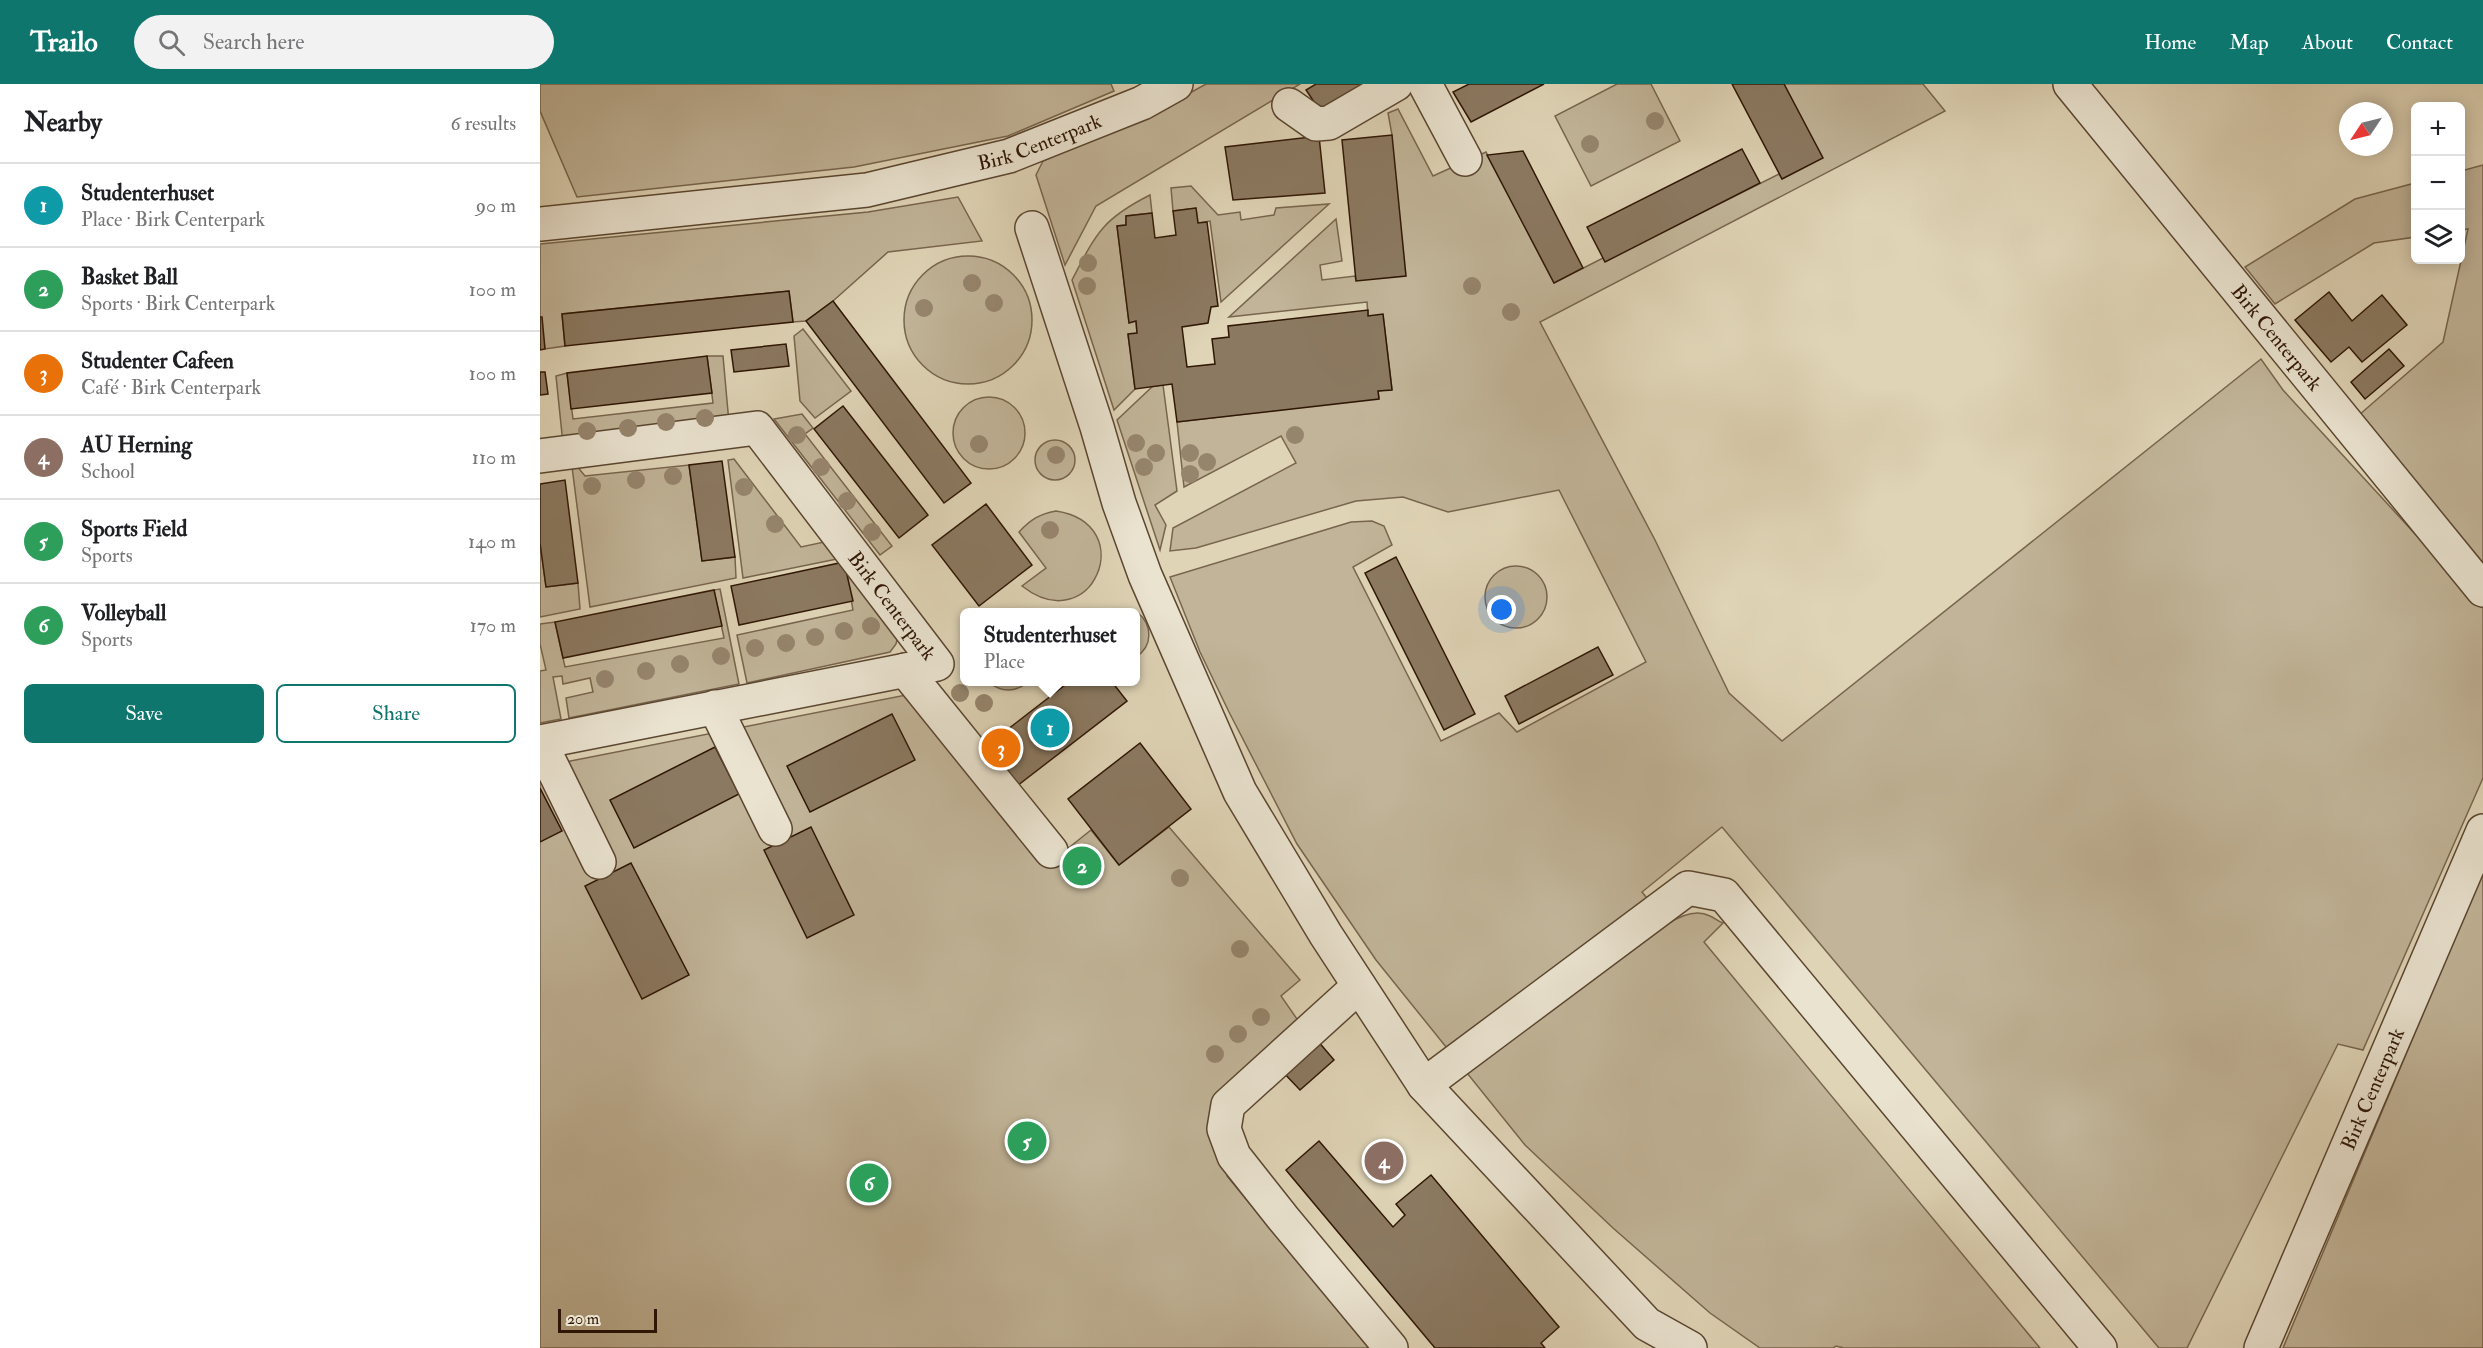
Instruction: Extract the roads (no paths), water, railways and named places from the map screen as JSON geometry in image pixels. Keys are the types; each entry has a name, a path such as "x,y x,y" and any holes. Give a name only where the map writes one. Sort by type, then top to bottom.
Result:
{"street":[{"name":"Birk Centerpark","path":"540,224 867,190 1009,156 1142,103 1176,84"},
{"path":"1289,105 1316,124 1329,123 1396,84"},
{"path":"1425,84 1465,159"},
{"name":"Birk Centerpark","path":"2070,84 2483,590"},
{"path":"1032,228 1097,427 1119,503 1148,582 1240,792 1359,986 1424,1085 1647,1324 1690,1348"},
{"name":"Birk Centerpark","path":"540,456 757,428 938,664 540,742"},
{"path":"905,670 1050,851"},
{"path":"715,707 775,829"},
{"path":"540,742 599,862"},
{"name":"Birk Centerpark","path":"2261,1348 2483,831"},
{"path":"1424,1085 1688,888 1724,895 2100,1348"},
{"path":"1359,986 1228,1105 1224,1129 1234,1156 1282,1218 1391,1348"}],"place":[{"name":"Studenterhuset","path":"1050,728"},
{"name":"Studenter Cafeen","path":"1001,748"},
{"name":"Basket Ball","path":"1082,866"},
{"name":"Sports Field","path":"1027,1141"},
{"name":"AU Herning","path":"1384,1161"},
{"name":"Volleyball","path":"869,1183"}]}
